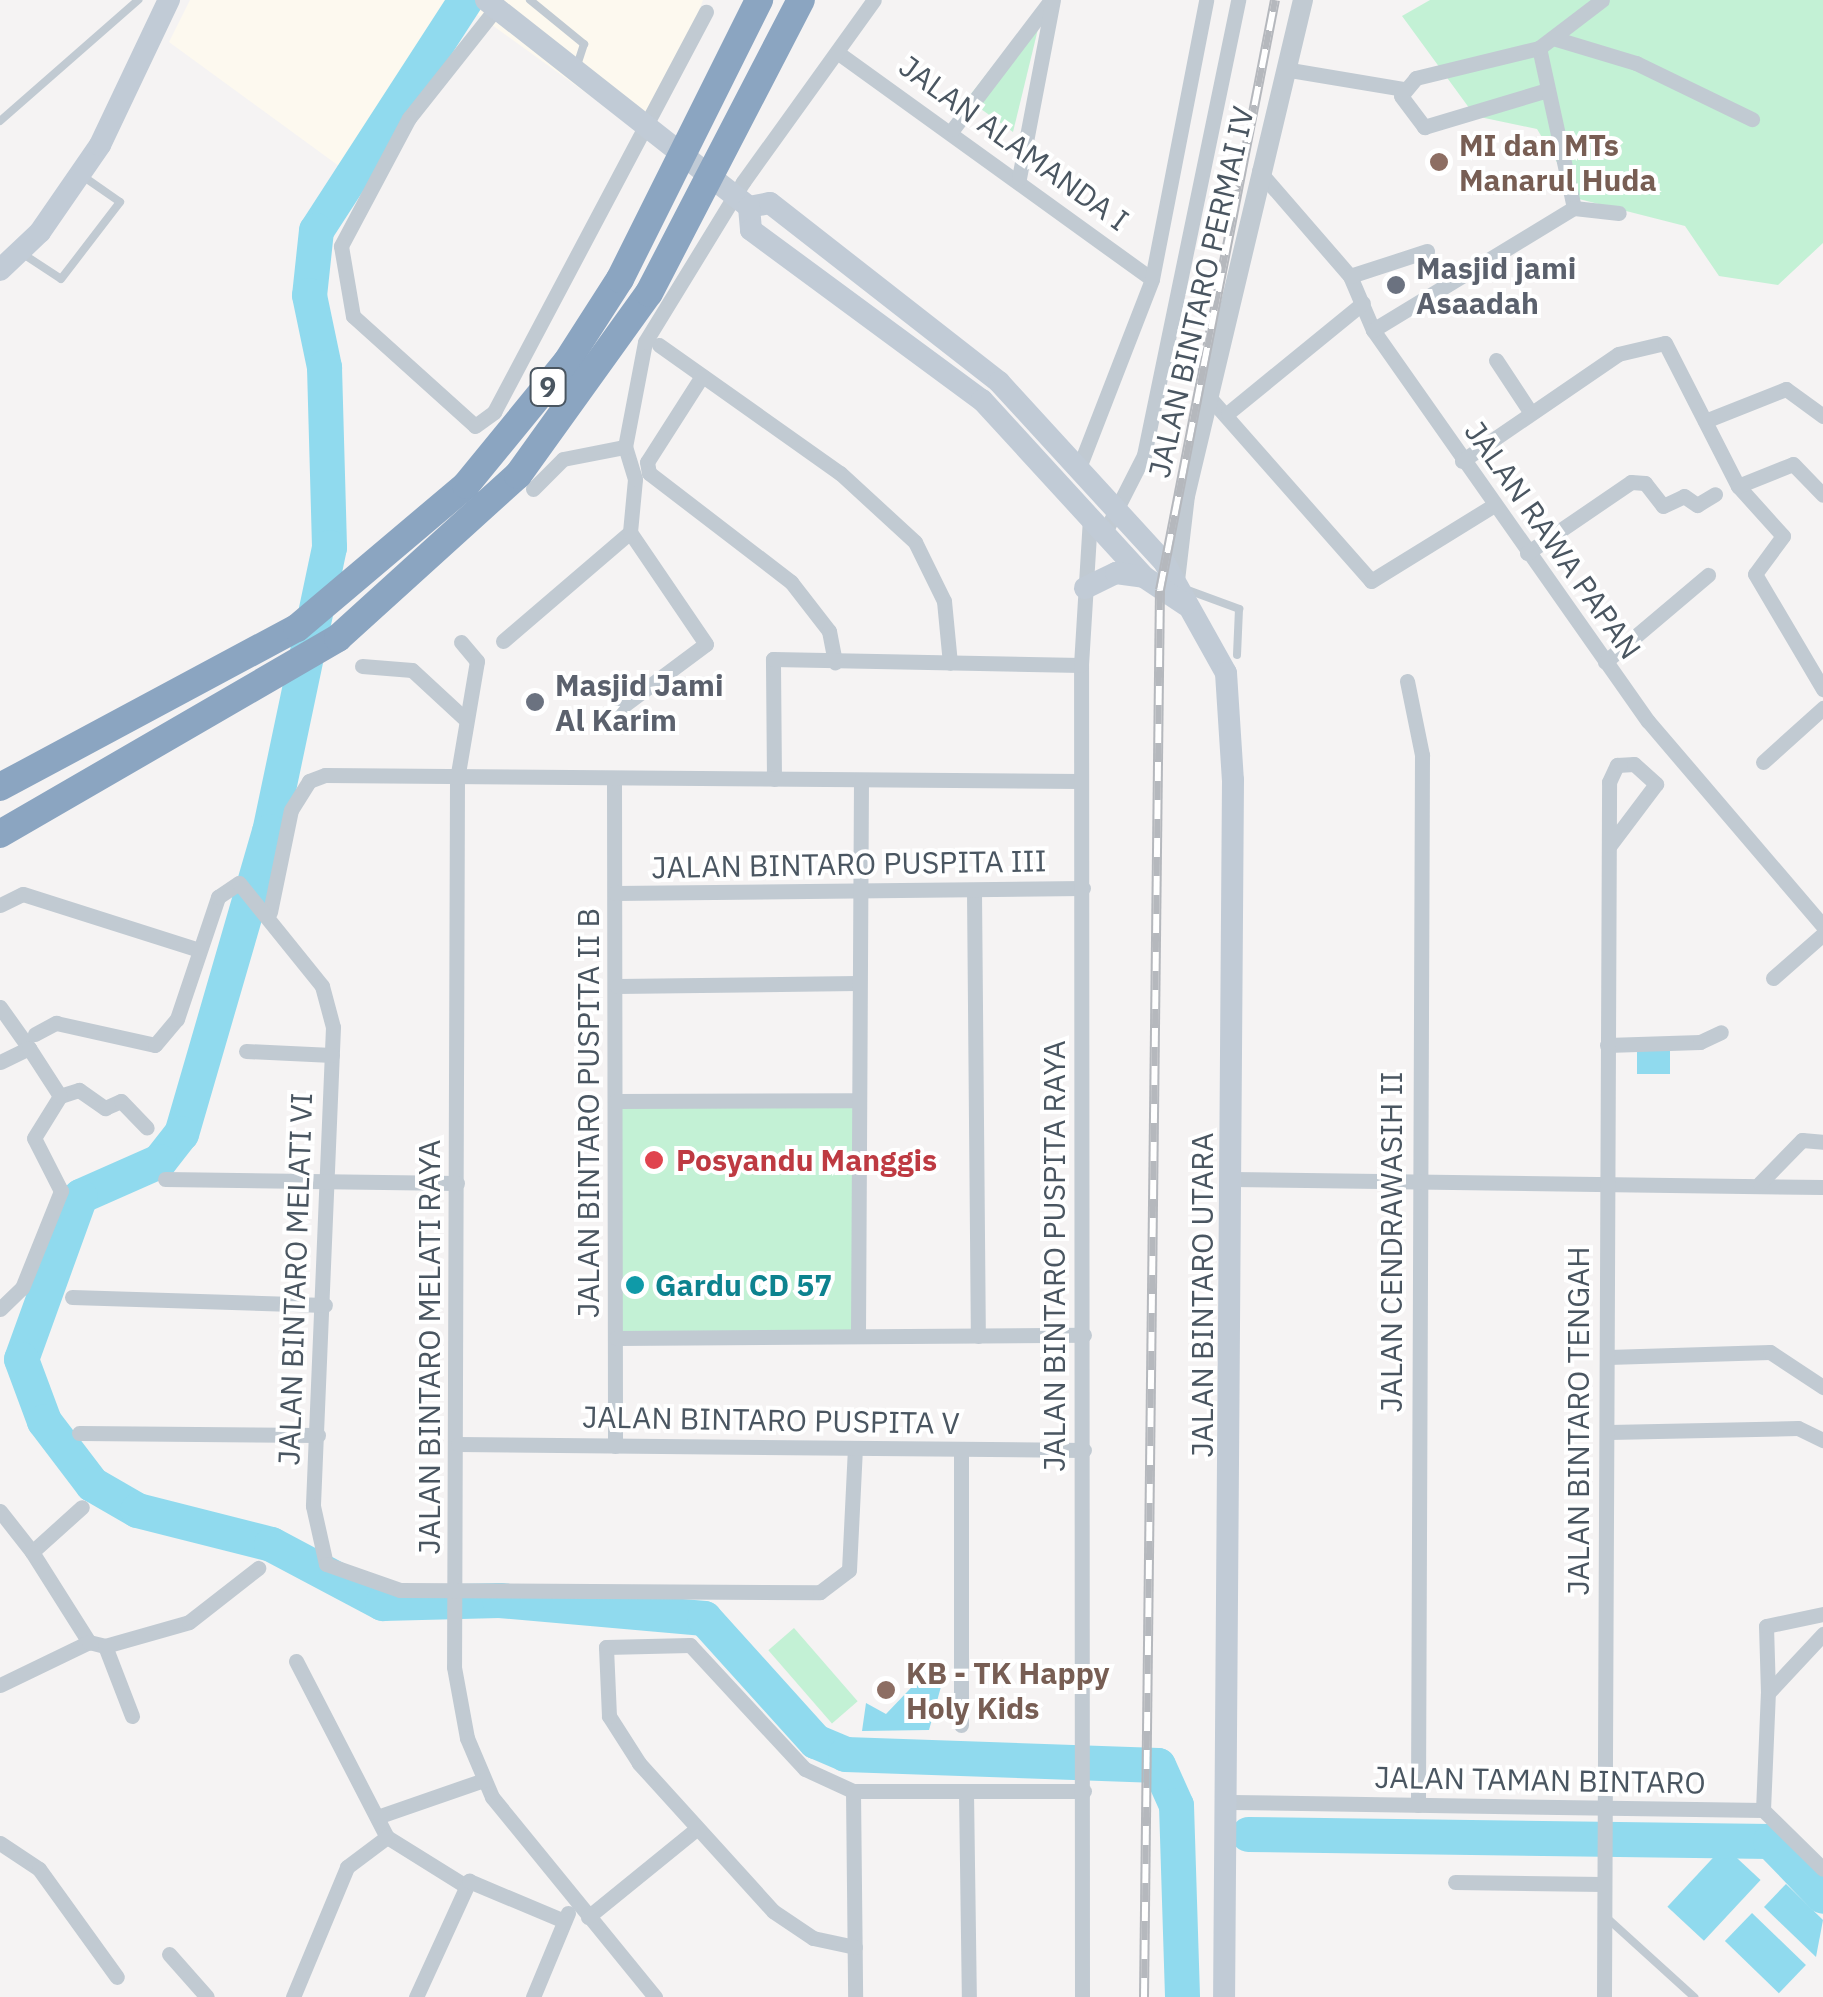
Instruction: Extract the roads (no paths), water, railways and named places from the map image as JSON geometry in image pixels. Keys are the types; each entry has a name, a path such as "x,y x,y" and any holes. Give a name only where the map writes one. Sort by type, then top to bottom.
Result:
{"highway":[{"name":"9","path":"0,787 226,671 409,540 518,426 620,280 759,0"},
{"name":"9","path":"0,834 242,700 433,562 518,475 649,292 802,0"}],"main road":[{"path":"0,270 20,251 80,174 168,0"},
{"path":"491,4 742,201 751,230 982,400 1141,573 1178,593"},
{"path":"742,201 770,202 984,368 1085,472 1178,593"},
{"path":"1086,585 1116,573 1141,573"},
{"name":"JALAN BINTARO UTARA","path":"1178,593 1226,674 1232,713 1230,1802 1224,1997"}],"street":[{"path":"600,722 706,644 630,532 635,479 626,447 645,342 874,0"},
{"path":"953,129 1052,0"},
{"path":"1019,178 1052,0"},
{"name":"JALAN BINTARO PUSPITA RAYA","path":"1082,1997 1086,1745 1081,664 1086,585 1097,524 1085,472 1152,279 1206,0"},
{"path":"1097,524 1119,512 1144,454 1238,0"},
{"name":"JALAN BINTARO PERMAI IV","path":"1178,593 1208,397 1259,170 1303,0"},
{"path":"1284,69 1404,89 1539,48 1602,0"},
{"path":"491,4 409,118 341,246 344,302 354,316 468,422 480,425 494,412 651,128 706,12"},
{"path":"1553,38 1636,63 1752,120"},
{"path":"1539,48 1574,208"},
{"name":"JALAN ALAMANDA I","path":"841,54 953,129 1152,279"},
{"path":"1404,89 1404,105 1424,127 1547,90"},
{"name":"JALAN RAWA PAPAN","path":"1259,170 1350,276 1373,330 1605,662 1823,926"},
{"path":"1373,330 1574,208 1618,214"},
{"path":"1350,276 1427,251"},
{"path":"1228,414 1363,304"},
{"path":"1462,461 1530,410 1618,354 1660,341 1738,486 1784,536 1755,574 1823,688"},
{"path":"659,345 840,473 915,542 944,601 950,663"},
{"path":"1496,360 1530,410"},
{"path":"702,376 647,462 649,473 792,582 829,632 835,662"},
{"path":"1705,421 1786,389 1823,416"},
{"path":"1208,397 1228,414 1357,571 1382,582 1494,505"},
{"path":"533,489 563,460 626,447"},
{"path":"1738,486 1793,464 1823,494"},
{"path":"1527,553 1631,482 1646,484 1663,506 1684,496 1697,505 1715,494"},
{"path":"503,641 630,532"},
{"path":"1605,662 1708,576"},
{"name":"JALAN BINTARO MELATI RAYA","path":"460,642 477,660 464,718 458,779 458,1444 454,1589 467,1738 484,1780 588,1918 655,1997"},
{"path":"774,779 772,659 1081,664"},
{"path":"362,666 412,670 464,718"},
{"name":"JALAN CENDRAWASIH II","path":"1407,680 1422,755 1418,1805"},
{"path":"1763,762 1823,708"},
{"name":"JALAN BINTARO TENGAH","path":"1604,1997 1608,1357 1604,1184 1610,774 1634,764 1656,784 1610,846"},
{"name":"JALAN BINTARO PUSPITA II B","path":"614,780 615,1446"},
{"path":"858,1334 861,780"},
{"path":"267,908 291,810 309,781 1080,780"},
{"name":"JALAN BINTARO MELATI VI","path":"196,949 218,897 247,886 322,986 332,1056 314,1540 326,1564 400,1590 832,1588 852,1556 855,1448"},
{"name":"JALAN BINTARO PUSPITA III","path":"614,893 1083,888"},
{"path":"974,892 978,1336"},
{"path":"0,905 22,894 196,949 176,1019 155,1046 56,1023 0,1062"},
{"path":"1773,978 1823,934"},
{"path":"616,986 858,983"},
{"path":"0,1008 32,1041 60,1096"},
{"path":"1607,1045 1700,1042 1720,1032"},
{"path":"246,1052 332,1056"},
{"path":"0,1309 22,1288 61,1192 34,1138 60,1096 80,1090 104,1108 121,1101 148,1128"},
{"path":"615,1100 858,1100"},
{"path":"1760,1184 1802,1140 1823,1142"},
{"path":"1233,1179 1418,1178 1823,1187"},
{"path":"165,1179 457,1183"},
{"path":"72,1297 324,1305"},
{"path":"616,1338 1084,1335"},
{"path":"1608,1357 1770,1352 1823,1386"},
{"path":"1608,1432 1798,1428 1823,1440"},
{"path":"79,1433 318,1435"},
{"name":"JALAN BINTARO PUSPITA V","path":"458,1444 1084,1450"},
{"path":"961,1449 961,1725"},
{"path":"32,1552 82,1507"},
{"path":"0,1511 97,1644 132,1716"},
{"path":"0,1685 97,1644 189,1622 258,1568"},
{"path":"1823,1614 1766,1626 1764,1810 1823,1870"},
{"path":"1768,1693 1823,1634"},
{"path":"855,1948 793,1926 695,1830 609,1716 606,1648 690,1646 805,1770 853,1791 966,1792 1084,1784"},
{"path":"296,1660 387,1836 464,1885 481,1881 564,1921"},
{"path":"380,1816 484,1780"},
{"path":"853,1791 854,1997"},
{"path":"966,1792 970,1997"},
{"name":"JALAN TAMAN BINTARO","path":"1230,1802 1418,1805 1604,1818 1764,1810"},
{"path":"588,1918 695,1830"},
{"path":"293,1997 347,1866 387,1836"},
{"path":"0,1843 38,1869 118,1977"},
{"path":"1455,1882 1603,1884"},
{"path":"416,1997 464,1885"},
{"path":"533,1997 575,1901"},
{"path":"170,1954 207,1997"}],"lane":[{"path":"0,122 138,0"},
{"path":"530,0 584,44 575,68"},
{"path":"20,251 57,282 120,205 80,174"},
{"path":"1178,593 1239,610 1237,655"},
{"path":"1604,1914 1694,1997"}],"water":[{"path":"1637,1050 1670,1050 1670,1074 1637,1074"},
{"path":"947,1665 929,1730 862,1731 866,1703 886,1714 929,1669"},
{"path":"1724,1846 1761,1880 1704,1941 1667,1907"},
{"path":"1786,1884 1823,1920 1816,1957 1764,1907"},
{"path":"1752,1913 1806,1965 1779,1993 1725,1941"}],"waterway":[{"path":"465,0 316,230 309,295 324,367 329,547 269,831 181,1133 159,1161 80,1196 21,1359 44,1421 92,1484 137,1510 271,1544 382,1603 499,1600 704,1618 815,1741 845,1754 1158,1765 1176,1805 1182,1997"},
{"path":"1248,1834 1770,1841 1823,1896"}],"railway":[{"path":"1144,1997 1160,590 1275,0"}],"place":[{"name":"MI dan MTs Manarul Huda","path":"1439,162"},
{"name":"Masjid jami Asaadah","path":"1396,285"},
{"name":"Masjid Jami Al Karim","path":"535,702"},
{"name":"Posyandu Manggis","path":"654,1160"},
{"name":"Gardu CD 57","path":"635,1285"},
{"name":"KB - TK Happy Holy Kids","path":"886,1690"}]}
